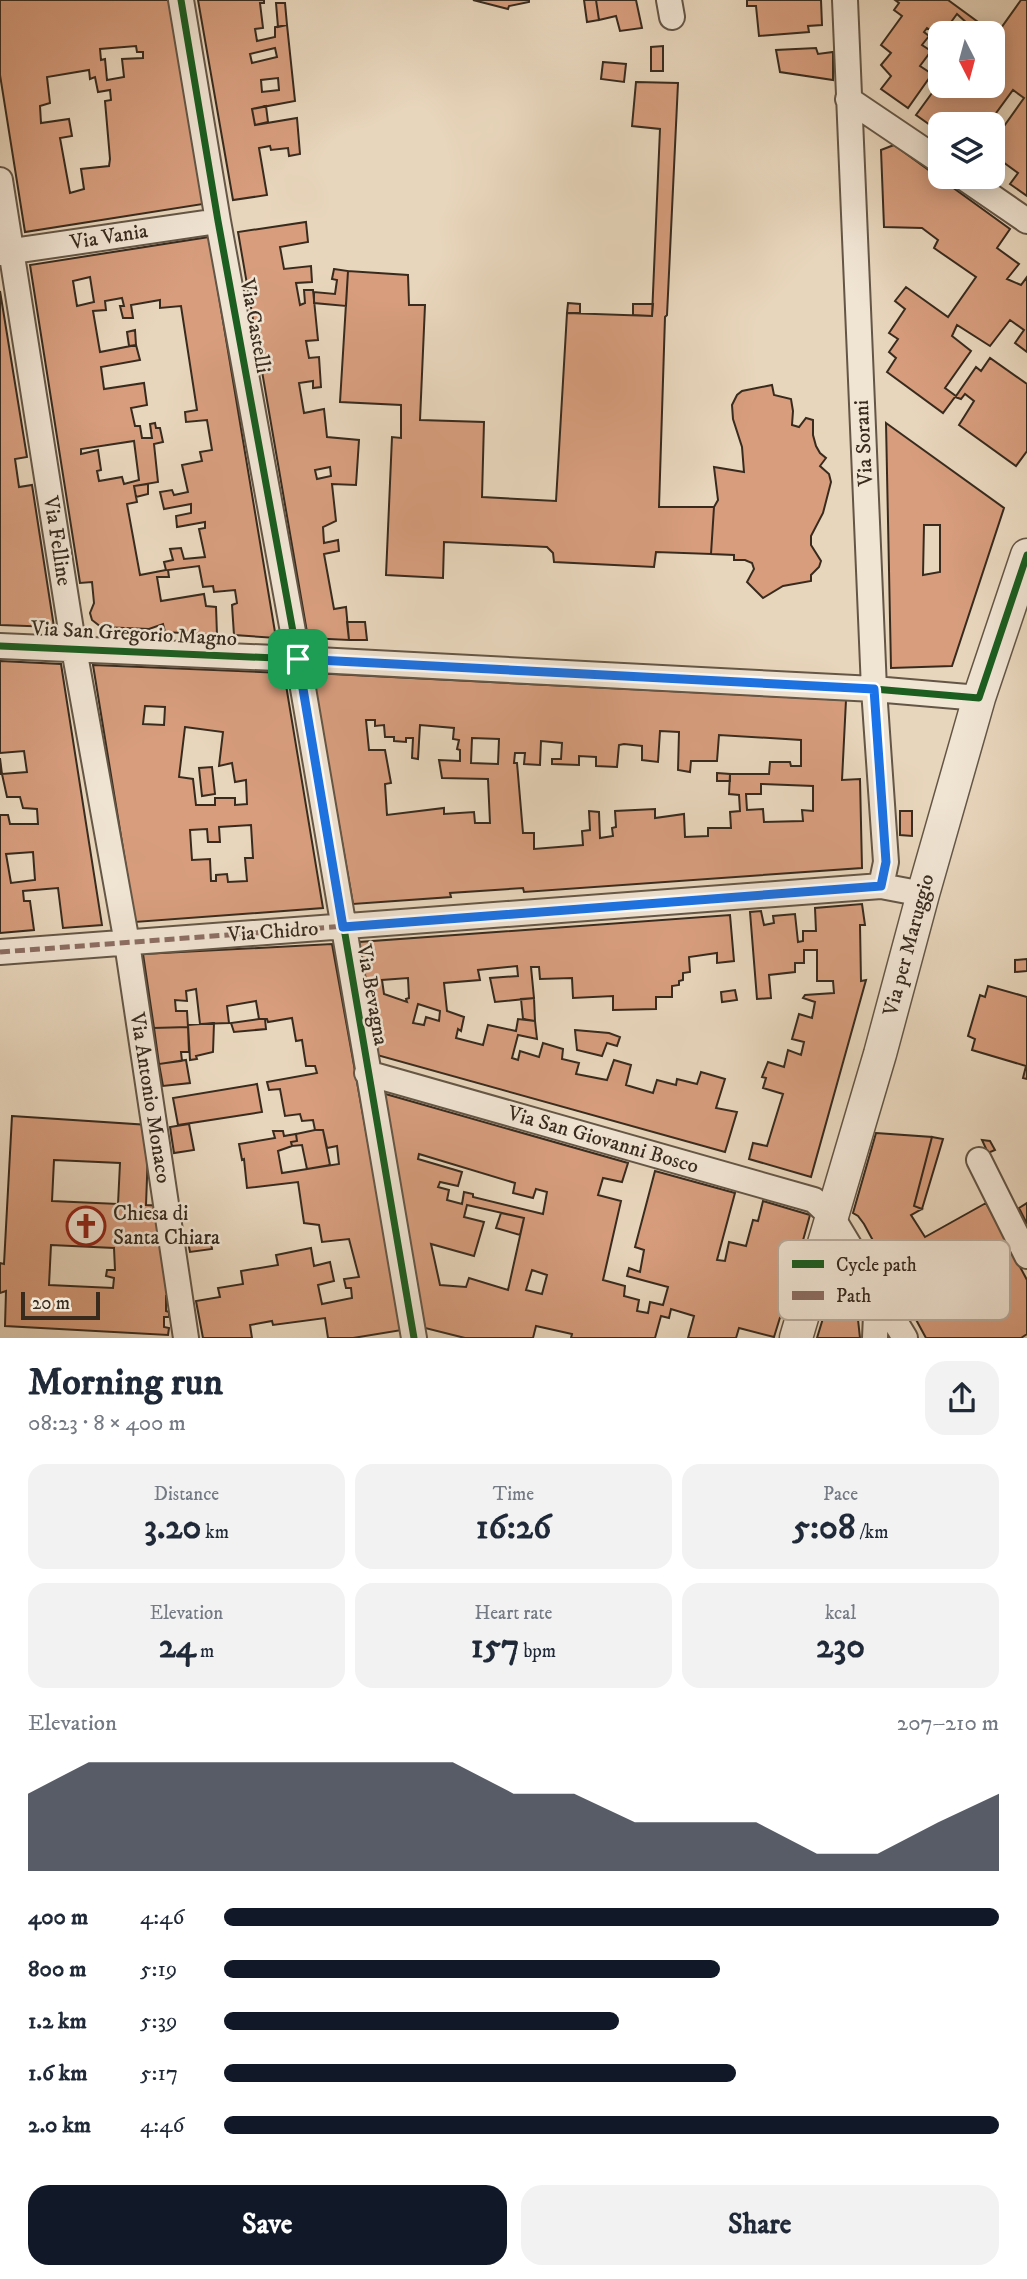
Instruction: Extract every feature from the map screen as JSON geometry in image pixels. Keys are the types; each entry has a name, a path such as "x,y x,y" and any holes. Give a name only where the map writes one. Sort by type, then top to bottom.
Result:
{"street":[{"name":"Via Castelli","path":"181,0 218,221 298,659"},
{"name":"Via Sorani","path":"845,0 874,689 886,862 881,886"},
{"path":"848,99 928,153"},
{"name":"Via Felline","path":"0,180 6,253 127,943"},
{"path":"980,189 1027,221"},
{"name":"Via Vania","path":"6,253 218,221"},
{"name":"Via per Maruggio","path":"825,1240 880,1055 979,698 1027,555"},
{"name":"Via San Gregorio Magno","path":"0,646 874,689 979,698"},
{"name":"Via Bevagna","path":"298,659 414,1338"},
{"name":"Via Chidro","path":"0,952 881,886 923,894"},
{"name":"Via Antonio Monaco","path":"127,943 186,1338"},
{"name":"Via San Giovanni Bosco","path":"367,1073 814,1200 832,1217"},
{"path":"979,1160 1027,1256"},
{"path":"832,1217 846,1240"},
{"name":"Via per Maruggio","path":"796,1338 801,1320"},
{"path":"876,1320 876,1338"},
{"path":"894,1320 905,1338"}],"building":[{"path":"0,0 170,0 203,204 25,232 0,75","holes":["136,46 137,52 143,52 143,58 122,59 124,77 107,80 105,59 101,60 100,49","89,70 90,79 95,77 98,92 110,90 111,100 105,101 109,166 81,169 84,189 70,193 60,138 72,136 69,119 41,123 40,106 50,103 47,77"]},
{"path":"198,0 264,0 264,3 260,3 263,28 255,29 257,41 275,37 275,27 287,25 295,101 252,109 255,125 297,118 300,154 289,156 288,148 259,148 267,195 233,200","holes":["275,48 277,57 252,63 250,54","278,78 279,90 262,92 261,80"]},
{"path":"473,0 529,2 509,6 508,9"},
{"path":"584,0 596,0 599,20 587,22"},
{"path":"596,0 636,0 642,28 620,31 616,16 599,20"},
{"path":"747,0 821,0 822,25 808,26 809,32 759,36 756,6 747,6"},
{"path":"895,0 948,0 977,21 965,21 957,14 952,21 928,21 928,29 924,32 928,37 922,45 928,49 928,55 920,66 928,71 928,80 908,108 881,89 891,76 881,65 891,53 881,45 902,16 894,10 899,3"},
{"path":"1021,0 1027,0 1027,196 1010,184 1018,173 1005,164 1005,125 1024,98 1013,90 997,112 928,112 928,124 916,115 928,98 1005,98 1005,22"},
{"path":"276,3 285,3 287,25 278,27"},
{"path":"663,46 663,71 651,71 651,47"},
{"path":"816,48 818,54 833,52 833,80 780,72 776,50"},
{"path":"603,62 626,64 624,82 601,79"},
{"path":"636,82 678,83 665,317 659,507 714,507 711,554 656,552 654,567 554,562 553,553 547,547 444,542 443,578 386,575 392,437 401,438 401,405 340,402 348,271 408,275 409,305 425,305 420,420 484,422 482,497 556,501 567,313 652,316 660,129 632,126"},
{"path":"266,106 268,122 255,125 252,109"},
{"path":"894,145 928,170 928,189 955,189 1010,229 997,248 1019,264 1007,279 1021,285 1027,277 1027,352 1015,343 1024,330 1010,320 990,346 957,325 952,336 971,351 945,388 956,396 976,367 981,371 990,358 1027,384 1027,451 1016,466 959,425 974,401 965,394 961,399 955,397 943,413 887,372 896,358 889,352 898,339 889,333 905,309 895,301 906,287 948,317 976,277 934,248 938,240 922,228 884,227 881,150"},
{"path":"306,222 308,242 280,247 284,269 311,266 312,282 296,283 300,305 305,303 304,290 313,290 318,340 306,341 309,358 319,357 321,387 313,388 313,381 299,383 304,413 324,409 327,437 359,440 356,485 332,484 336,521 323,527 324,543 338,540 339,551 324,554 334,609 346,607 349,640 308,638 238,232","holes":["330,467 331,476 317,479 315,470"]},
{"path":"209,237 276,638 234,635 232,605 237,603 235,590 214,592 213,586 203,587 199,566 168,570 169,577 157,577 161,601 204,594 206,606 216,607 217,635 165,632 163,624 149,629 101,627 92,620 92,582 80,583 30,265","holes":["90,277 94,302 77,306 73,281","122,298 124,306 120,306 123,318 133,318 131,305 160,300 160,308 181,306 197,410 185,412 186,422 207,420 212,450 200,452 202,461 182,465 188,492 174,495 172,490 160,492 164,509 191,504 191,513 176,516 177,527 205,522 205,528 199,529 205,557 184,559 181,548 170,549 173,560 164,562 166,570 140,575 127,504 137,502 134,486 158,482 154,444 163,442 160,428 156,428 155,423 150,424 152,438 142,438 140,426 135,426 131,408 147,405 144,383 104,389 101,367 140,360 136,345 100,352 93,311 106,310 105,301","134,441 139,480 124,484 122,477 99,481 97,471 101,470 98,450 81,454 81,449"]},
{"path":"334,269 348,271 346,306 314,303 314,292 335,294 337,280 332,279"},
{"path":"0,291 27,457 15,459 19,487 32,485 54,627 0,625"},
{"path":"568,303 580,304 580,313 567,313"},
{"path":"633,304 653,304 652,316 633,315"},
{"path":"135,330 136,345 129,346 127,332"},
{"path":"772,385 774,395 791,399 792,425 799,427 806,418 813,420 816,446 826,458 820,466 829,474 831,482 823,513 811,536 811,545 821,561 811,575 811,581 783,586 763,598 747,582 754,569 752,563 734,560 734,555 711,554 714,507 718,500 714,467 744,472 742,447 733,419 732,405 742,391"},
{"path":"886,423 1004,508 952,666 891,668","holes":["924,525 940,525 940,572 923,575"]},
{"path":"148,484 148,494 136,497 134,486"},
{"path":"347,622 365,622 367,640 349,640"},
{"path":"0,661 61,664 102,925 63,928 58,888 23,891 24,901 30,901 34,930 0,933 0,815 8,815 10,824 38,824 37,809 23,808 20,797 7,797 2,774 27,772 24,751 0,753","holes":["33,852 35,880 11,883 6,854"]},
{"path":"93,665 284,673 323,908 135,922","holes":["145,706 165,707 164,725 143,724","185,727 223,732 219,766 232,763 235,782 246,780 247,804 235,805 235,798 215,798 215,805 196,805 193,779 179,777","251,825 253,858 245,858 247,881 228,882 227,874 216,875 216,881 211,881 210,859 192,860 190,830 207,829 208,842 220,842 219,827"]},
{"path":"312,673 846,700 842,780 860,779 862,868 524,892 523,888 450,893 451,897 353,904","holes":["366,720 375,720 375,726 384,725 385,737 394,737 394,741 406,742 406,738 413,738 412,758 418,759 420,725 454,728 453,739 459,740 457,749 460,750 460,761 439,760 442,778 488,779 490,823 475,823 474,812 444,814 444,808 387,815 385,784 391,783 385,750 369,750","660,731 679,732 678,770 690,772 691,761 717,761 719,735 801,740 801,766 791,766 790,762 770,762 769,774 730,774 729,794 739,795 740,811 730,812 731,828 708,828 708,836 685,837 684,814 655,818 655,809 615,811 616,827 612,828 613,836 600,838 599,812 589,811 590,830 582,831 583,845 534,849 534,833 523,833 515,753 525,753 524,764 540,765 541,741 562,743 561,759 552,759 552,764 579,765 579,756 596,757 596,766 617,767 619,745 624,744 642,746 642,760 658,762","472,738 499,739 498,764 471,763","761,784 813,786 813,811 802,810 803,821 764,822 763,809 747,810 746,794 761,794"]},
{"path":"212,767 215,794 202,796 199,768"},
{"path":"717,773 730,774 730,781 717,781"},
{"path":"900,811 912,811 912,836 900,835"},
{"path":"862,904 865,925 860,925 861,981 866,980 811,1177 749,1159 753,1143 767,1146 783,1094 763,1088 766,1078 762,1077 768,1062 784,1067 788,1050 801,1055 804,1042 792,1039 799,1014 812,1018 815,1002 803,998 805,995 834,993 833,981 817,981 817,950 804,950 804,963 795,963 795,972 769,975 771,998 757,999 750,912 761,911 764,925 774,923 773,916 795,914 798,942 803,941 803,931 816,931 815,908"},
{"path":"730,915 734,961 717,963 717,953 689,957 690,972 683,973 683,980 679,981 679,985 672,986 672,997 656,997 656,1009 613,1010 613,996 573,998 572,978 540,979 539,967 531,967 534,998 495,1002 490,978 518,976 517,966 478,970 480,980 444,983 447,1011 464,1017 461,1031 458,1029 456,1038 483,1045 488,1025 516,1031 518,1019 535,1021 537,1039 518,1035 512,1058 518,1060 520,1051 539,1057 543,1043 563,1049 562,1059 579,1063 576,1074 607,1080 614,1060 631,1065 626,1085 653,1093 657,1080 676,1085 677,1079 697,1084 701,1072 725,1079 716,1108 737,1112 725,1152 377,1055 359,942","holes":["408,978 407,1002 384,994 382,980","418,1004 440,1011 439,1021 426,1017 424,1025 413,1023"]},
{"path":"332,944 402,1330 353,1338 328,1338 325,1318 273,1325 272,1321 250,1325 252,1338 203,1338 196,1301 220,1297 218,1288 243,1284 241,1271 278,1265 276,1255 311,1248 314,1266 330,1262 334,1281 318,1285 322,1304 352,1298 351,1288 346,1288 344,1279 359,1277 349,1239 322,1242 319,1225 304,1223 298,1182 247,1188 244,1159 242,1160 239,1144 275,1138 273,1131 283,1131 284,1136 296,1134 297,1141 291,1142 292,1146 278,1151 282,1173 339,1164 337,1146 327,1148 323,1130 315,1130 313,1120 302,1121 300,1114 285,1116 280,1089 269,1090 267,1082 317,1073 315,1066 306,1066 302,1040 296,1041 292,1018 268,1022 267,1019 259,1019 256,1001 227,1006 229,1023 200,1024 196,989 186,991 187,1001 175,1000 176,1011 187,1011 188,1027 154,1028 143,954"},
{"path":"1027,959 1027,971 1015,972 1015,960"},
{"path":"988,986 1027,997 1027,1079 1023,1078 1026,1066 972,1050 975,1039 968,1036 980,995 985,997"},
{"path":"735,990 737,1000 722,1002 721,992"},
{"path":"534,998 535,1021 523,1019 521,999"},
{"path":"265,1019 266,1029 234,1032 231,1023"},
{"path":"214,1023 213,1052 190,1060 188,1025"},
{"path":"188,1027 189,1052 181,1052 182,1061 159,1064 154,1028"},
{"path":"575,1030 609,1033 620,1037 617,1046 607,1043 602,1056 577,1050"},
{"path":"186,1060 190,1083 163,1086 159,1064"},
{"path":"257,1084 262,1112 178,1125 173,1098"},
{"path":"382,1093 628,1163 622,1182 603,1178 598,1195 621,1201 603,1280 625,1286 624,1296 639,1300 637,1311 648,1313 650,1302 663,1305 668,1287 627,1276 629,1268 640,1272 644,1250 635,1247 655,1171 735,1193 717,1260 725,1261 729,1242 746,1246 753,1220 758,1221 763,1201 810,1215 803,1240 778,1240 779,1320 774,1337 739,1328 736,1338 688,1338 694,1316 671,1309 669,1318 661,1316 655,1338 571,1338 572,1334 536,1326 533,1338 465,1338 425,1328","holes":["419,1154 515,1183 513,1193 533,1198 536,1189 547,1192 543,1214 473,1197 473,1194 464,1192 462,1204 447,1200 449,1190 438,1187 440,1182 458,1186 462,1172 418,1159","467,1205 524,1218 508,1290 469,1278 466,1287 440,1285 431,1244 474,1256 484,1222 464,1217","532,1270 547,1275 542,1294 526,1290"]},
{"name":"Chiesa di Santa Chiara","path":"12,1116 149,1125 146,1205 165,1206 170,1297 166,1296 166,1311 169,1312 169,1317 164,1317 164,1327 169,1328 168,1335 5,1326 6,1291 0,1293 0,1263 4,1264","holes":["54,1160 120,1163 118,1204 52,1201","51,1245 114,1248 115,1270 107,1270 106,1276 114,1278 113,1288 49,1285"]},
{"path":"189,1124 194,1150 174,1153 170,1127"},
{"path":"323,1130 330,1165 307,1169 302,1145 292,1146 291,1142 297,1141 296,1134"},
{"path":"876,1133 932,1137 914,1206 922,1209 911,1215 925,1237 986,1203 1006,1240 873,1240 864,1224 853,1213"},
{"path":"932,1137 943,1139 922,1209 914,1206"},
{"path":"982,1140 990,1141 995,1150 988,1153"},
{"path":"1027,1203 1027,1224 1019,1208"},
{"path":"501,1213 524,1218 520,1235 496,1228"},
{"path":"210,1234 212,1249 190,1252 187,1237"},
{"path":"1010,1248 1027,1280 1027,1334 1021,1338 926,1338 916,1320 1010,1320"},
{"path":"822,1320 858,1320 860,1338 817,1338"}],"marked path":[{"path":"0,952 881,886"}],"cycle path":[{"path":"181,0 218,221 298,659 414,1338"},
{"path":"0,646 874,689 979,698 1027,555"}],"place":[{"name":"Chiesa di Santa Chiara","path":"86,1226"}],"route":[{"path":"298,659 874,689 886,862 881,886 343,927 298,659"}]}
